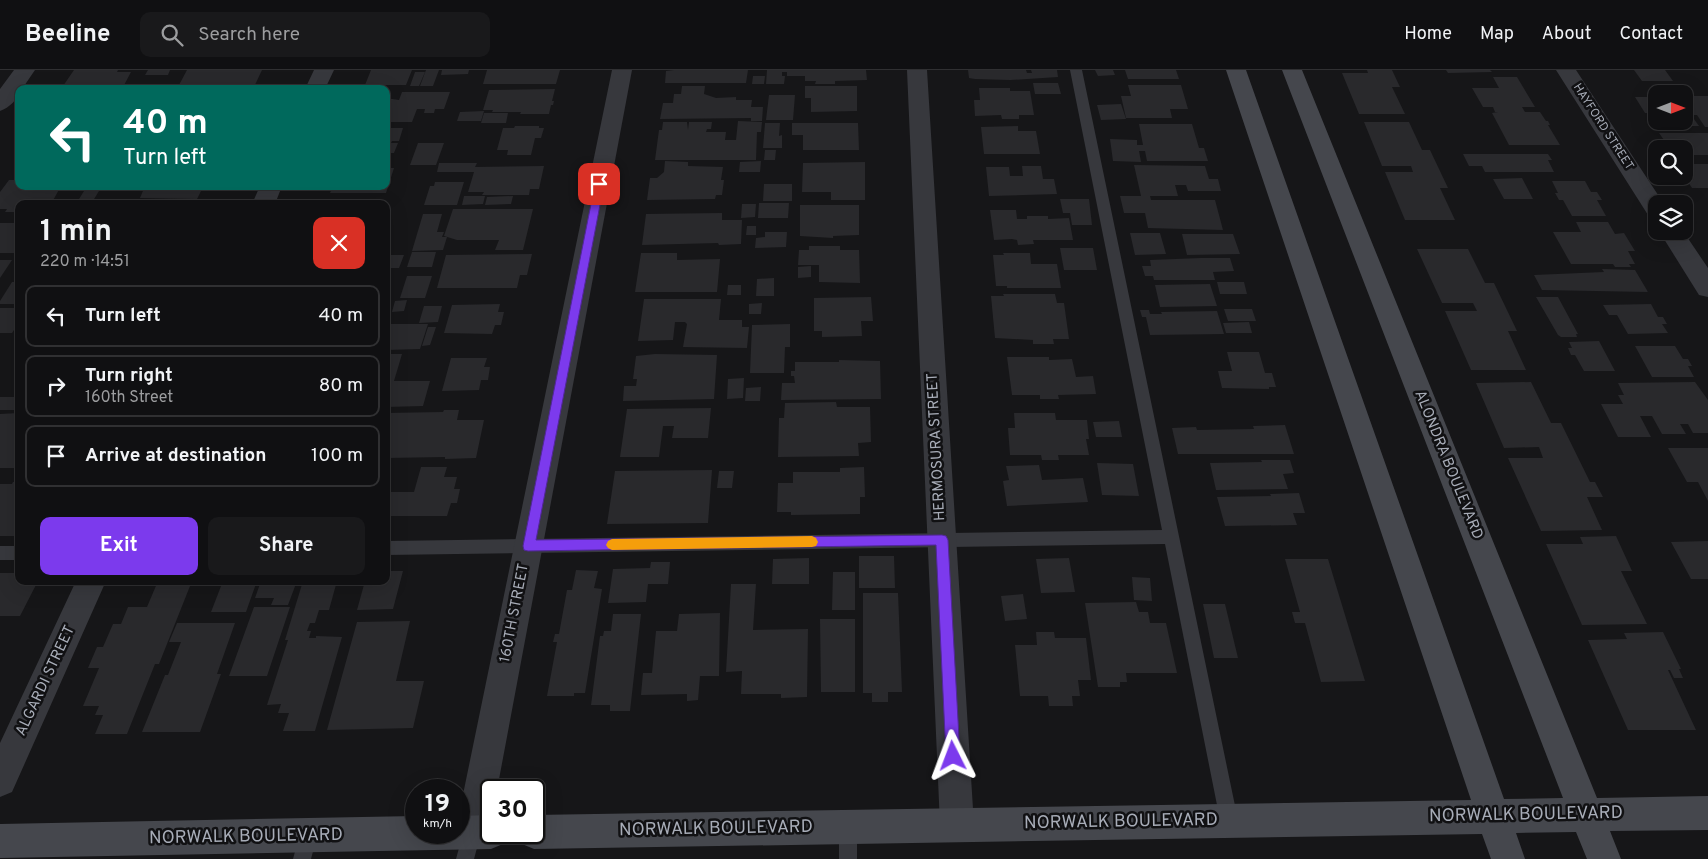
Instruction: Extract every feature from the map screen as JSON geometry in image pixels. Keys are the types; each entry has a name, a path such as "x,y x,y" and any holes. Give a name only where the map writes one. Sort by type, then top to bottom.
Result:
{"main road":[{"path":"1236,70 1508,859"},
{"name":"ALONDRA BOULEVARD","path":"1292,70 1604,859"},
{"name":"NORWALK BOULEVARD","path":"545,832 848,843 957,825 1708,813"},
{"name":"NORWALK BOULEVARD","path":"0,841 305,848 476,841"}],"street":[{"path":"0,104 25,70"},
{"path":"318,85 324,70"},
{"name":"160TH STREET","path":"476,841 528,546 622,70"},
{"name":"HERMOSURA STREET","path":"917,70 957,825"},
{"name":"HAYFORD STREET","path":"1566,70 1648,197"},
{"path":"1677,240 1708,288"},
{"name":"ALGARDI STREET","path":"0,780 89,585"}],"lane":[{"path":"1076,70 1229,820"},
{"path":"390,548 1172,537"},
{"path":"0,553 15,553"}],"building":[{"path":"74,70 118,70 117,72 131,72 124,85 64,85"},
{"path":"148,70 170,70 168,75 145,75"},
{"path":"187,70 262,70 255,85 179,85"},
{"path":"371,70 412,70 406,85 365,85"},
{"path":"426,70 439,70 433,86 420,86"},
{"path":"442,70 469,70 468,74 441,75"},
{"path":"487,70 560,70 556,84 483,84"},
{"path":"748,70 746,83 665,83 666,71"},
{"path":"767,70 866,70 867,80 835,81 835,84 815,84 816,81 805,81 805,76 787,76 787,72 782,72 782,76 785,76 784,84 766,84"},
{"path":"968,70 1026,70 1027,73 1032,73 1031,70 1057,70 1058,77 1010,80 975,79 969,78"},
{"path":"1095,70 1113,70 1115,75 1098,76"},
{"path":"1125,70 1176,70 1179,79 1128,79"},
{"path":"1367,70 1392,70 1400,87 1392,87 1405,114 1359,114 1342,73 1368,73"},
{"path":"1446,70 1490,70 1492,72 1448,73"},
{"path":"1634,70 1665,70 1673,81 1642,81"},
{"path":"415,72 425,72 419,86 410,86"},
{"path":"753,76 765,76 764,84 752,84"},
{"path":"1493,77 1517,77 1535,107 1522,107 1525,112 1540,112 1548,121 1550,125 1548,125 1560,145 1509,145 1492,113 1498,112 1495,112 1493,107 1483,107 1472,88 1499,88"},
{"path":"1033,83 1058,83 1061,94 1035,94"},
{"path":"1128,85 1181,85 1188,109 1170,109 1172,118 1126,118 1121,96 1131,96"},
{"path":"682,86 705,86 704,94 716,98 736,97 736,100 752,100 751,107 763,107 762,121 751,121 751,118 660,119 663,103 673,103 674,94 681,94"},
{"path":"805,86 857,86 857,111 811,112 811,98 805,98"},
{"path":"979,88 1010,88 1010,91 1030,91 1034,115 1019,115 1019,119 1002,119 1001,115 975,116 974,100 980,100"},
{"path":"555,89 552,101 554,101 549,114 520,114 521,112 492,112 493,110 483,110 489,90"},
{"path":"402,92 450,92 444,109 435,109 434,113 424,113 425,109 417,109 412,122 390,122 390,99 399,100"},
{"path":"769,95 795,95 793,120 766,120"},
{"path":"1693,96 1708,96 1708,127 1705,127 1697,115 1693,115"},
{"path":"1635,97 1648,97 1648,113 1645,113"},
{"path":"1121,104 1126,119 1101,120 1097,105"},
{"path":"484,111 481,121 457,121 460,112"},
{"path":"484,113 508,113 506,123 481,123"},
{"path":"1693,118 1699,126 1693,126"},
{"path":"738,121 762,122 761,132 757,132 756,160 655,160 659,130 662,130 663,122 687,122 688,130 689,122 712,122 711,129 707,129 706,132 726,132 725,140 736,140"},
{"path":"1364,122 1409,122 1422,150 1430,150 1448,188 1440,188 1455,220 1405,220 1385,172 1413,172 1411,166 1382,166"},
{"path":"765,123 780,123 779,136 782,135 782,148 763,148"},
{"path":"792,123 858,123 859,150 803,150 803,135 792,135"},
{"path":"1139,124 1192,124 1199,148 1204,148 1208,161 1147,161 1145,151 1139,151 1141,162 1113,161 1110,139 1137,140 1137,145 1143,145"},
{"path":"515,126 539,126 539,128 544,128 541,138 535,138 531,155 507,155 508,150 497,150 503,128 514,128"},
{"path":"1018,126 1018,131 1036,131 1040,154 984,154 981,127"},
{"path":"390,128 403,128 399,141 392,141 391,143 398,143 394,153 390,153"},
{"path":"1659,133 1708,133 1708,155 1693,155 1693,140 1664,140"},
{"path":"418,143 444,143 436,165 410,165"},
{"path":"765,150 776,150 775,160 764,160"},
{"path":"1463,154 1548,154 1552,160 1548,160 1554,172 1485,172 1482,166 1469,166"},
{"path":"665,161 688,162 688,166 723,167 721,180 724,180 722,195 716,195 715,199 647,200 650,178 657,178 664,172"},
{"path":"761,161 760,172 739,172 740,162"},
{"path":"865,162 865,200 831,200 831,192 802,192 803,163"},
{"path":"439,163 477,163 475,167 544,166 539,189 530,189 529,195 482,195 484,192 468,192 474,172 437,172"},
{"path":"1693,164 1708,164 1708,188 1692,188 1690,185 1693,185"},
{"path":"1134,165 1205,166 1209,179 1218,179 1221,191 1188,191 1186,185 1175,185 1178,196 1150,196 1151,200 1215,200 1223,230 1148,228 1145,213 1124,213 1120,196 1141,196"},
{"path":"1022,166 1041,166 1043,179 1054,179 1057,194 989,196 986,167 1009,167 1010,176 1023,176"},
{"path":"390,168 394,168 390,180"},
{"path":"1522,178 1533,199 1504,199 1493,179"},
{"path":"9,180 15,180 15,190 59,190 53,200 15,200 15,212 5,212 7,209 0,209 0,192"},
{"path":"1552,181 1585,181 1591,192 1597,192 1602,200 1597,200 1606,216 1572,216 1563,200 1559,200 1555,193 1558,193"},
{"path":"435,182 464,182 457,205 424,205 430,186 434,186"},
{"path":"764,184 792,184 792,201 763,201"},
{"path":"143,190 202,190 197,199 140,198"},
{"path":"331,190 387,190 386,193 330,193"},
{"path":"84,191 99,191 93,200 78,200"},
{"path":"464,196 485,196 483,204 462,205"},
{"path":"513,196 511,204 485,205 487,197"},
{"path":"1060,199 1089,199 1092,225 1072,225 1070,213 1063,213"},
{"path":"759,203 789,203 788,218 758,218"},
{"path":"742,204 756,204 755,217 741,218"},
{"path":"800,205 859,205 859,235 833,236 833,238 800,236"},
{"path":"453,209 533,209 523,250 495,250 499,240 457,240 444,236"},
{"path":"990,210 1016,210 1017,219 1027,219 1027,216 1048,216 1048,219 1069,218 1073,240 1033,240 1034,244 1018,245 1017,240 994,240"},
{"path":"722,213 722,220 742,220 741,244 642,245 646,214"},
{"path":"423,214 442,214 437,232 444,232 442,237 447,237 443,250 412,251"},
{"path":"1576,222 1608,222 1615,234 1624,233 1635,251 1628,251 1635,264 1629,264 1631,267 1615,267 1613,264 1571,264 1553,232 1581,232"},
{"path":"0,223 15,223 15,253 0,253"},
{"path":"747,226 756,226 756,235 746,235"},
{"path":"765,232 787,232 786,247 755,248 756,238 765,237"},
{"path":"1130,233 1160,233 1166,254 1135,255"},
{"path":"1182,234 1233,234 1240,254 1187,255"},
{"path":"809,246 840,246 840,250 859,250 860,283 819,282 819,265 798,265 799,250 809,250"},
{"path":"1060,248 1093,248 1097,270 1064,270"},
{"path":"1417,249 1468,249 1485,283 1494,283 1517,331 1508,331 1526,370 1471,370 1445,311 1477,311 1473,303 1442,303"},
{"path":"412,252 436,252 432,267 407,267"},
{"path":"641,253 677,253 677,260 720,259 717,292 635,292"},
{"path":"1003,253 1030,253 1031,264 1057,264 1061,288 1007,288 1007,286 996,286 993,255 1004,255"},
{"path":"532,254 527,275 520,275 517,288 437,288 446,255"},
{"path":"390,255 404,255 399,268 390,268"},
{"path":"1230,258 1234,271 1213,272 1215,280 1154,280 1153,276 1145,276 1142,266 1151,266 1150,260"},
{"path":"0,260 12,260 0,278"},
{"path":"811,266 811,277 798,278 798,267"},
{"path":"1602,269 1635,270 1648,292 1542,290 1534,275 1604,272"},
{"path":"407,276 432,276 425,298 400,298"},
{"path":"774,278 774,296 756,296 757,279"},
{"path":"12,282 15,282 15,304 0,304"},
{"path":"1217,282 1244,282 1247,294 1220,294"},
{"path":"1210,284 1217,306 1160,307 1155,285"},
{"path":"728,285 741,285 741,295 727,295"},
{"path":"1003,294 1055,294 1057,303 1064,303 1069,339 1053,339 1054,344 1033,344 1033,340 995,338 991,296 1004,296"},
{"path":"871,297 873,321 861,321 862,336 822,337 822,331 814,331 814,298"},
{"path":"1536,297 1558,297 1578,334 1576,334 1577,337 1561,337 1558,335"},
{"path":"644,299 721,299 719,320 742,320 742,327 749,327 747,348 683,347 687,324 685,322 675,322 673,340 638,341"},
{"path":"407,300 404,311 392,312 395,301"},
{"path":"762,303 761,314 749,314 749,304"},
{"path":"500,304 498,312 504,312 501,325 495,325 492,334 444,333 452,305"},
{"path":"1651,304 1658,317 1663,317 1667,324 1662,324 1668,333 1628,334 1617,315 1609,315 1603,305"},
{"path":"424,306 442,306 438,322 419,323"},
{"path":"0,308 15,308 15,328 12,333 0,333"},
{"path":"1224,309 1252,309 1256,321 1228,321"},
{"path":"1140,310 1149,310 1150,314 1162,314 1161,312 1217,311 1224,334 1150,335 1146,317 1142,317"},
{"path":"1249,322 1252,333 1226,333 1223,323"},
{"path":"391,324 428,324 420,349 390,350"},
{"path":"790,324 790,347 785,347 784,373 750,373 752,325"},
{"path":"428,327 436,327 430,345 422,346"},
{"path":"1599,341 1615,371 1584,371 1575,355 1571,355 1568,348 1572,348 1569,342"},
{"path":"1635,346 1675,346 1683,359 1688,359 1692,366 1688,366 1694,377 1652,377"},
{"path":"1227,352 1259,352 1265,373 1272,373 1276,387 1269,387 1269,389 1222,388 1218,371 1232,371"},
{"path":"390,354 402,354 394,381 430,381 423,406 390,407"},
{"path":"655,354 717,355 714,399 623,401 624,386 636,386 637,379 633,379 636,356"},
{"path":"1007,357 1049,357 1049,360 1072,359 1076,377 1093,376 1096,394 1058,395 1059,399 1040,399 1040,395 1012,395"},
{"path":"451,358 487,358 484,367 490,367 488,380 481,380 479,390 442,391"},
{"path":"839,360 880,361 881,399 781,400 782,383 795,383 794,376 791,376 791,371 795,371 795,362 839,362"},
{"path":"744,378 743,398 727,399 728,379"},
{"path":"1531,382 1551,423 1561,423 1590,482 1595,482 1603,497 1587,497 1602,530 1541,531 1508,458 1543,458 1539,447 1504,448 1476,383"},
{"path":"1695,382 1708,400 1708,433 1693,433 1688,424 1680,424 1686,434 1662,434 1652,416 1640,416 1651,437 1618,437 1601,404 1623,404 1618,395 1624,395 1618,383"},
{"path":"761,387 760,401 745,401 746,388"},
{"path":"0,397 15,397 15,410 0,410"},
{"path":"836,402 837,407 870,407 871,442 858,443 859,456 778,457 779,418 784,418 785,403"},
{"path":"711,408 708,438 672,438 674,426 663,426 659,457 620,457 627,409"},
{"path":"444,410 459,410 457,420 484,420 476,458 390,458 390,413 443,412"},
{"path":"15,413 15,468 0,468 0,414"},
{"path":"1014,413 1055,413 1056,420 1087,420 1089,439 1086,439 1089,455 1058,455 1059,460 1042,460 1041,455 1010,455 1008,428 1015,428"},
{"path":"1119,421 1122,437 1096,437 1093,422"},
{"path":"1285,425 1294,454 1178,454 1172,428 1196,427 1197,430 1254,429 1253,426"},
{"path":"1668,448 1708,448 1708,501 1698,482 1687,482"},
{"path":"1261,460 1290,460 1294,473 1283,474 1288,489 1216,490 1210,463 1262,462"},
{"path":"1097,463 1133,464 1139,496 1102,495"},
{"path":"1039,465 1042,480 1083,478 1088,502 1007,506 1003,481 1009,480 1006,466"},
{"path":"421,467 447,467 444,477 457,477 454,489 460,489 457,503 451,503 447,516 390,516 390,492 414,492"},
{"path":"864,467 865,497 860,497 860,514 791,515 791,512 777,512 778,483 793,483 793,472 840,472 840,468"},
{"path":"712,470 708,523 607,524 615,471"},
{"path":"719,471 734,471 732,488 717,488"},
{"path":"15,482 15,536 0,536 0,484 12,484"},
{"path":"1299,493 1305,513 1293,513 1297,525 1225,526 1217,497 1271,496 1270,494"},
{"path":"1616,536 1632,571 1621,571 1647,624 1582,625 1546,544 1583,544 1580,537"},
{"path":"1708,541 1708,579 1691,579 1671,542"},
{"path":"859,556 894,556 895,588 859,588"},
{"path":"809,558 809,584 772,584 773,559"},
{"path":"1069,558 1075,592 1041,593 1036,559"},
{"path":"1285,559 1328,559 1365,681 1321,682 1305,623 1295,623 1292,612 1300,612"},
{"path":"651,562 670,562 668,584 648,584 646,602 608,603 613,569 650,568"},
{"path":"576,570 598,571 594,588 602,589 585,693 574,693 574,696 547,696 557,642 553,642 555,634 559,634 567,590 572,590"},
{"path":"390,571 403,571 393,609 357,610 364,585 390,585"},
{"path":"833,572 855,572 855,610 832,610"},
{"path":"0,573 15,573 15,585 36,585 20,616 0,616"},
{"path":"1132,577 1150,578 1152,601 1134,600"},
{"path":"731,584 756,584 753,630 808,629 807,697 781,698 781,694 741,694 742,671 726,672"},
{"path":"156,585 190,585 159,664 155,664 127,734 95,734 103,715 95,715 99,706 83,706 99,668 88,668 97,647 103,647 113,624 121,624 128,607 147,607"},
{"path":"221,585 256,585 246,612 211,612"},
{"path":"260,585 296,585 288,605 271,605 274,598 255,598"},
{"path":"302,585 336,585 329,610 319,610 315,623 310,623 307,631 311,631 309,638 316,638 316,636 342,637 315,731 283,731 289,713 278,713 281,704 267,705 288,640 285,640"},
{"path":"863,593 898,593 902,692 888,692 888,702 872,702 872,693 863,693"},
{"path":"1023,594 1027,619 1005,621 1001,596"},
{"path":"1136,602 1139,612 1148,612 1150,623 1166,623 1177,673 1126,673 1127,682 1120,682 1120,687 1098,687 1085,603"},
{"path":"1203,604 1225,604 1238,658 1214,658"},
{"path":"254,607 290,607 267,676 229,676"},
{"path":"720,613 719,676 700,676 698,700 687,701 687,694 641,695 643,673 652,673 656,631 677,631 679,614"},
{"path":"613,614 641,614 630,711 610,711 610,705 591,705 600,636 603,636 604,631 611,631"},
{"path":"820,619 855,619 855,692 821,692"},
{"path":"410,621 396,681 424,681 413,728 327,730 357,622"},
{"path":"177,623 235,623 217,674 221,674 200,732 142,732 165,675 168,675 181,642 169,642"},
{"path":"1036,632 1054,632 1055,638 1086,638 1091,680 1078,680 1080,696 1072,696 1073,706 1049,706 1048,696 1020,696 1015,645 1037,645"},
{"path":"1663,632 1681,669 1679,669 1683,678 1674,678 1670,670 1668,670 1696,730 1628,730 1588,640 1627,639 1624,633"}],"slow traffic":[{"path":"612,545 812,542"}],"route":[{"path":"599,184 528,546 942,540 953,756"}]}
